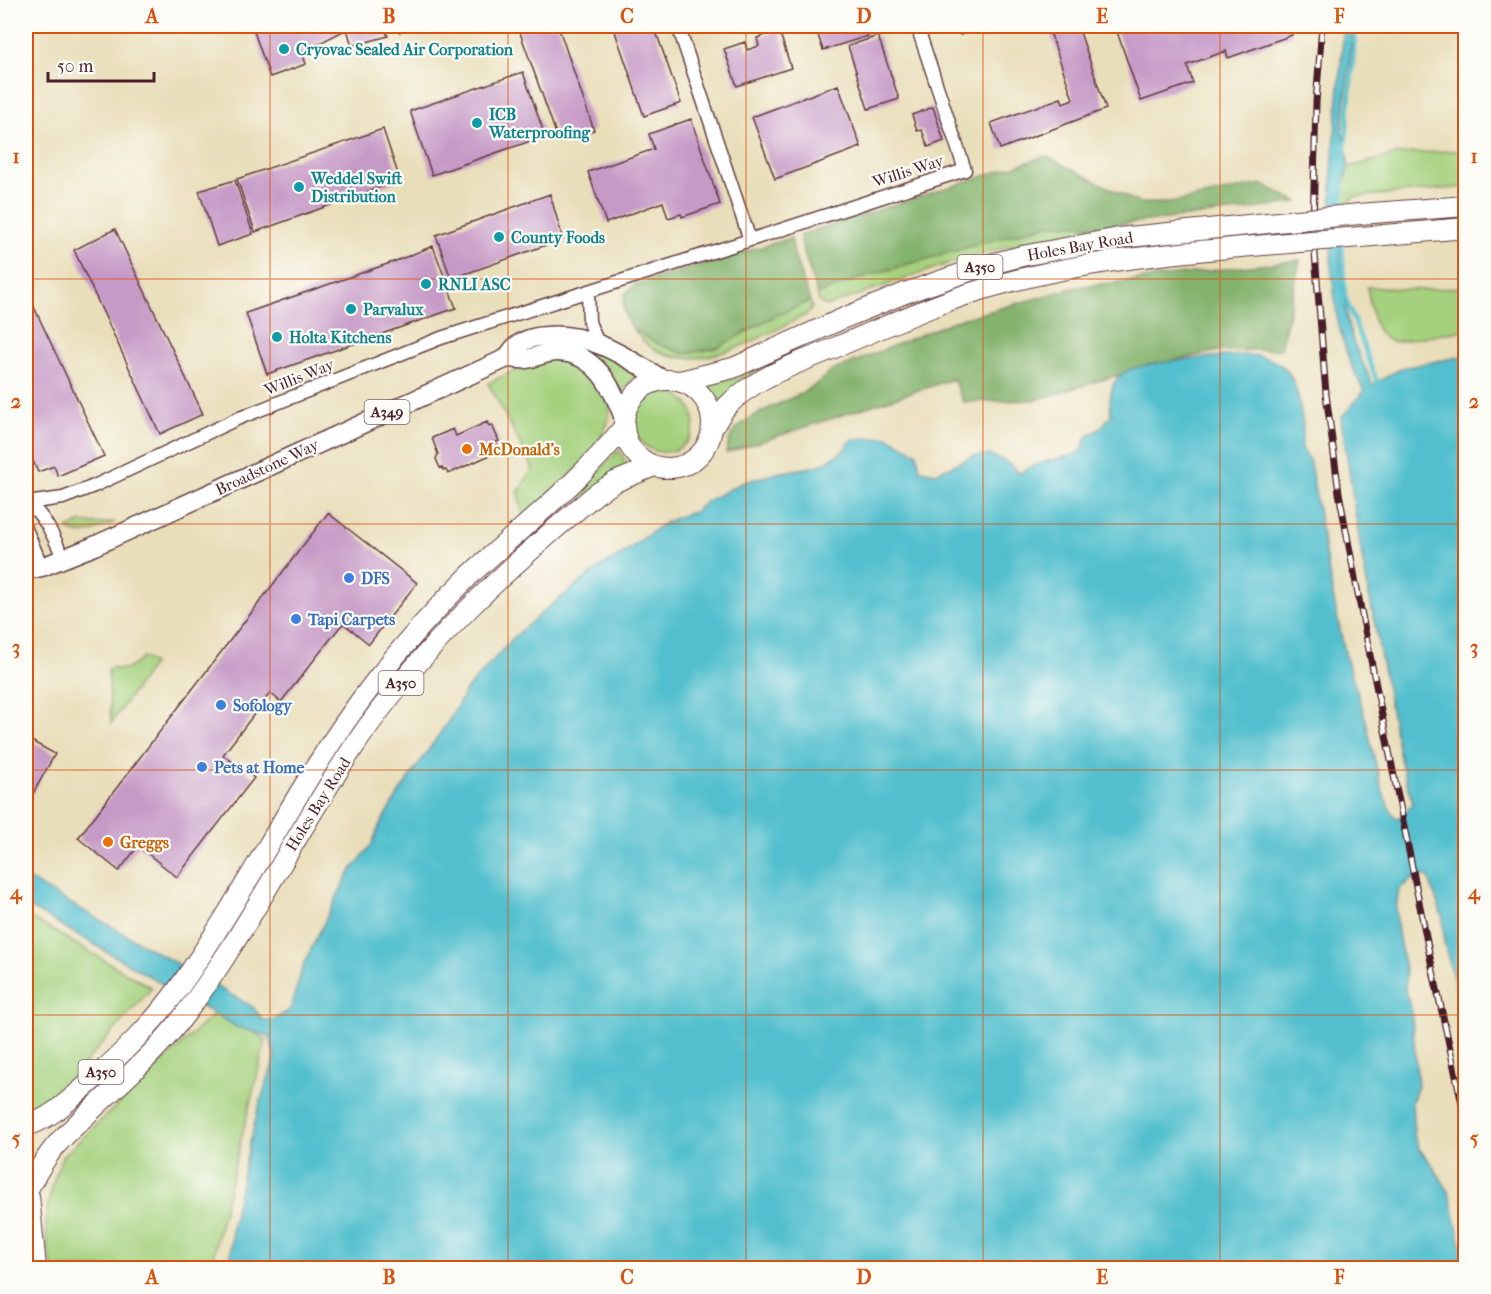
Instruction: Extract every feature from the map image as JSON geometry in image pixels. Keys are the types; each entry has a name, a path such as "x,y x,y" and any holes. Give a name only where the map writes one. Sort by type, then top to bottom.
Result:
{"highway":[{"name":"Holes Bay Road","path":"671,380 733,368 905,293 999,262 1119,238 1359,214 1466,206"},
{"name":"Holes Bay Road","path":"712,429 726,408 737,397 764,380 913,314 968,294 1043,274 1126,259 1466,228"},
{"path":"671,380 691,386 704,399 711,416 712,429 704,449 687,464 665,468 642,460 633,451 627,440 624,423 628,404 636,392 648,384 671,380"},
{"name":"Holes Bay Road","path":"26,1126 56,1110 95,1077 130,1045 166,1004 207,944 326,748 374,682 445,601 489,558 596,462 624,423"},
{"name":"Holes Bay Road","path":"27,1192 59,1141 141,1065 183,1017 218,966 355,744 430,648 483,592 596,494 615,482 654,466"},
{"name":"A350","path":"27,1192 36,1269"}],"main road":[{"name":"Broadstone Way","path":"34,568 64,559 507,358 519,343 539,336 559,334 598,343 671,380"},
{"name":"Broadstone Way","path":"507,358 527,359 559,351 587,360 599,370 609,384 624,423"}],"street":[{"path":"678,26 750,240"},
{"name":"Willis Way","path":"26,503 63,498 94,486 237,419 441,338 965,170 916,26"},
{"path":"588,291 589,322 598,343"},
{"name":"Willis Way","path":"26,503 34,508 51,530 64,559"},
{"path":"26,529 34,568"}],"green space":[{"path":"1465,150 1465,187 1354,197 1337,212 1348,167 1398,154"},
{"path":"1046,156 1139,203 1170,203 1261,184 1298,202 1248,210 1101,226 1051,224 866,276 817,294 800,235"},
{"path":"1051,224 1101,226 1010,246 944,265 827,306 819,302 817,294 866,276"},
{"path":"791,238 794,255 810,301 771,318 717,348 684,354 656,343 633,329 626,318 623,305 625,294 636,284"},
{"path":"1300,260 1281,349 1218,351 1144,367 1036,400 963,402 953,379 726,453 732,433 756,414 808,390 829,372 954,321 1077,287"},
{"path":"1367,287 1423,290 1465,287 1465,330 1395,342 1387,340 1377,328"},
{"path":"810,301 812,308 809,313 766,335 718,354 694,358 672,356 651,347 633,329 656,343 771,318"},
{"path":"555,342 605,354 637,376 620,392 605,366 524,353 522,348"},
{"path":"561,359 587,371 608,399 609,415 604,431 594,448 565,480 523,518 518,493 533,468 488,383 534,362"},
{"path":"762,366 765,371 716,407 703,385 739,377"},
{"path":"664,392 681,397 689,405 694,422 689,439 681,447 664,452 647,447 639,439 634,422 639,405 647,397"},
{"path":"619,450 625,461 631,465 581,499 577,495"},
{"path":"81,522 94,524 115,522 85,533 67,529"},
{"path":"143,657 153,664 111,723 108,669 112,667 129,668"},
{"path":"26,915 152,988 59,1092 26,1108"},
{"path":"216,1012 266,1039 216,1242 213,1268 53,1268 47,1240 47,1212 62,1157"}],"water":[{"path":"1344,26 1353,26 1342,132 1348,167 1337,212 1348,324 1354,344 1373,385 1401,368 1465,356 1465,1024 1444,942 1443,919 1428,876 1414,878 1399,889 1396,910 1406,975 1405,992 1411,1008 1418,1086 1412,1102 1414,1135 1420,1150 1449,1192 1465,1268 230,1268 232,1226 245,1164 258,1109 275,1058 269,1036 237,1027 26,905 26,878 253,1007 263,1020 273,1020 290,1010 304,963 348,875 372,844 379,826 401,790 449,720 466,690 515,636 603,565 618,557 660,526 694,512 707,501 744,482 777,473 818,466 841,453 853,439 888,437 917,453 920,470 936,473 973,456 989,455 1005,461 1020,473 1036,464 1081,452 1087,437 1101,428 1111,415 1111,390 1117,379 1127,371 1151,364 1248,355 1259,356 1278,363 1291,377 1298,398 1303,428 1302,447 1310,463 1340,629 1382,788 1392,813 1397,819 1413,804 1401,763 1362,557 1341,418 1364,391 1349,360 1338,323 1331,267 1332,170"}],"building":[{"name":"Cryovac Sealed Air Corporation","path":"252,26 383,26 388,36 352,46 347,29 302,52 306,64 270,77"},
{"name":"Cryovac Sealed Air Corporation","path":"397,26 413,26 413,28 399,32"},
{"path":"558,26 594,130 559,142 518,27"},
{"path":"613,26 654,26 681,103 644,116"},
{"path":"815,26 887,26 867,32 868,36 823,50"},
{"path":"956,26 985,26 960,35"},
{"path":"1048,26 1078,26 1106,109 1000,149 991,123 1061,98 1063,103 1073,99"},
{"path":"1115,26 1289,26 1292,35 1228,58 1226,51 1187,65 1193,83 1141,101"},
{"path":"779,30 791,68 737,86 724,49 745,42 747,50 759,46 757,38"},
{"path":"878,36 899,99 868,109 848,46"},
{"name":"ICB Waterproofing","path":"523,72 545,136 432,175 410,111"},
{"path":"838,85 861,147 775,179 752,117"},
{"path":"933,107 944,141 928,147 922,130 917,131 912,115"},
{"path":"691,119 720,204 682,217 681,214 668,218 663,202 606,223 588,172 654,149 649,134"},
{"path":"383,129 400,180 255,232 237,179"},
{"path":"235,180 253,234 217,246 199,191"},
{"name":"County Foods","path":"550,194 563,239 451,279 436,235"},
{"path":"115,229 203,414 160,434 74,250"},
{"path":"433,246 456,308 267,374 246,313"},
{"path":"26,290 104,456 58,476 54,466 38,472 28,450 26,451"},
{"name":"McDonald's","path":"487,422 489,426 492,425 499,441 496,442 497,452 448,474 442,467 440,468 432,438 453,429 456,436"},
{"path":"328,513 417,583 369,644 343,623 281,702 270,693 223,755 254,778 177,877 138,846 119,871 78,838"},
{"path":"26,738 55,754 26,806"}],"waterway":[{"path":"1345,148 1356,26"},
{"path":"1341,211 1343,184"},
{"path":"1342,244 1345,297 1378,384"}],"railway":[{"path":"1322,26 1316,102 1313,228 1326,394 1339,493 1430,957 1466,1122"}],"place":[{"name":"Cryovac Sealed Air Corporation","path":"284,49"},
{"name":"ICB Waterproofing","path":"477,123"},
{"name":"Weddel Swift Distribution","path":"299,187"},
{"name":"County Foods","path":"499,237"},
{"name":"RNLI ASC","path":"426,284"},
{"name":"Parvalux","path":"351,309"},
{"name":"Holta Kitchens","path":"277,337"},
{"name":"McDonald's","path":"467,449"},
{"name":"DFS","path":"349,578"},
{"name":"Tapi Carpets","path":"296,619"},
{"name":"Sofology","path":"221,705"},
{"name":"Pets at Home","path":"202,767"},
{"name":"Greggs","path":"108,842"}]}
